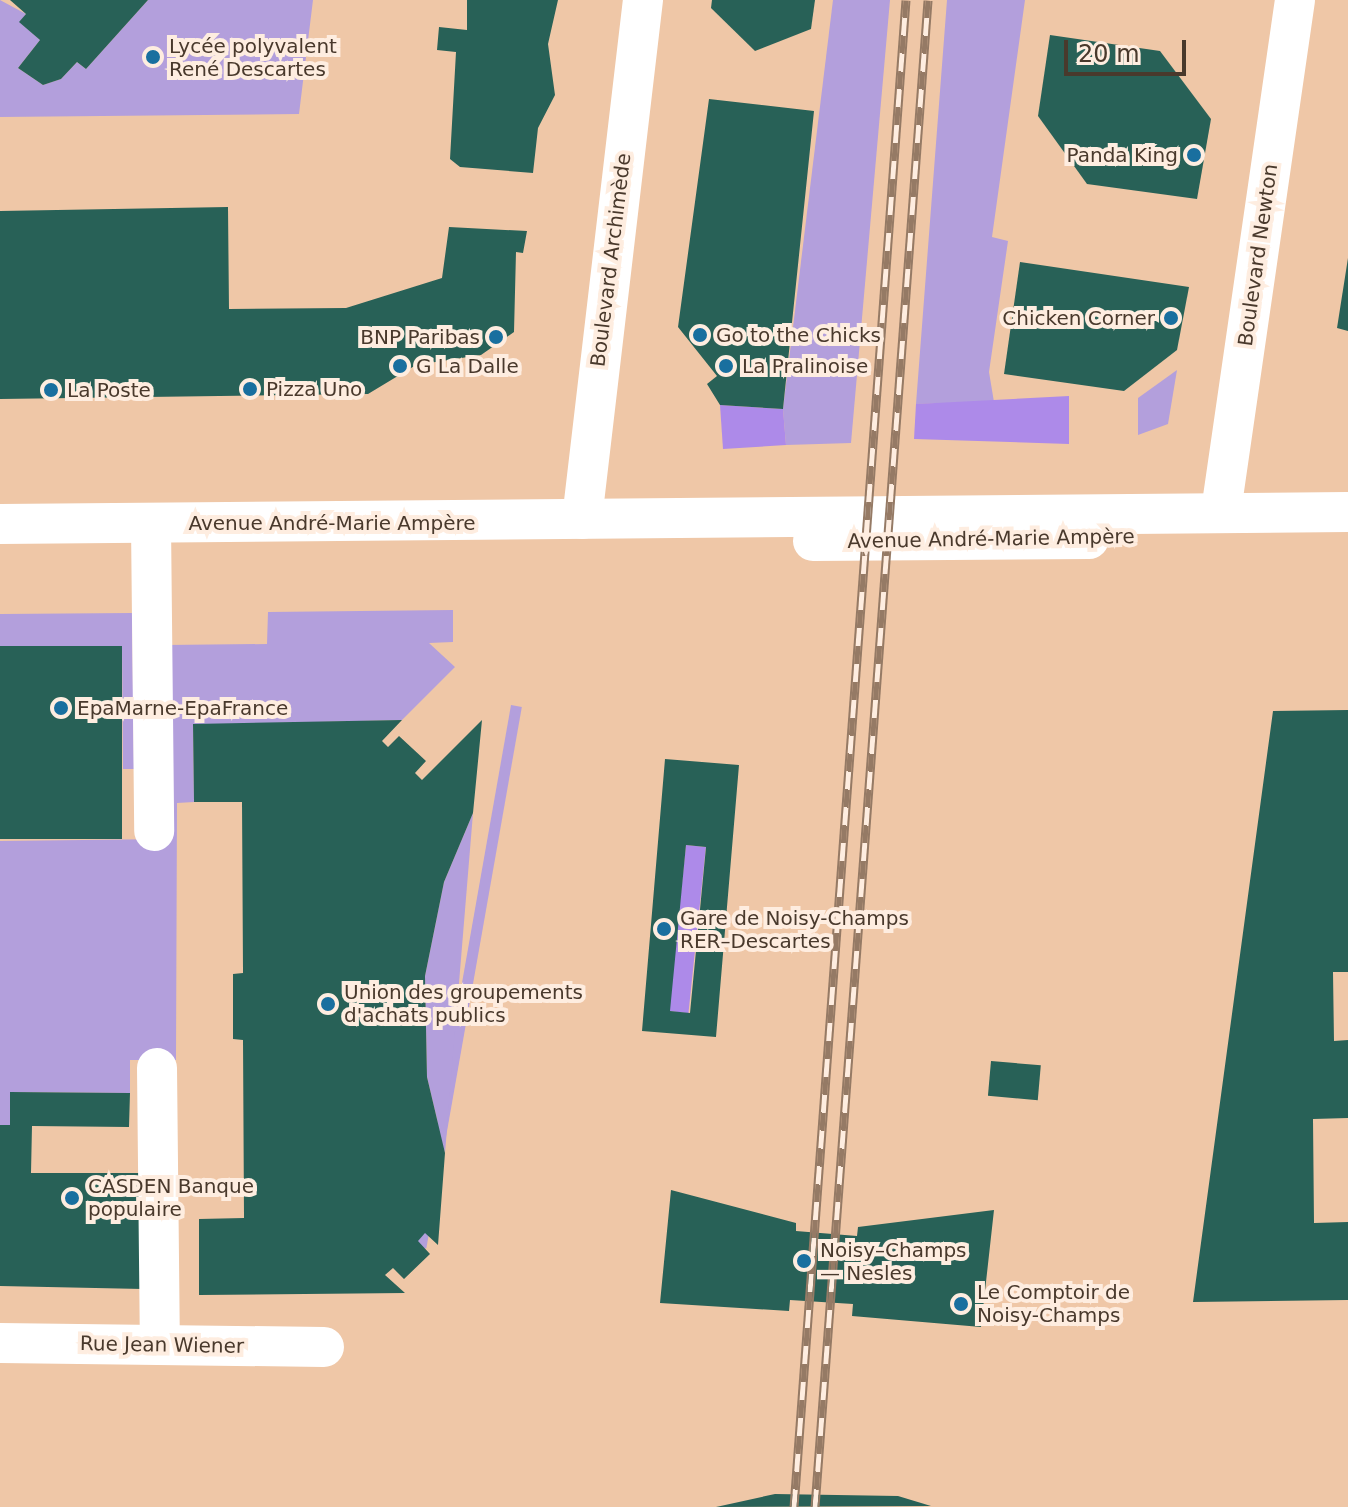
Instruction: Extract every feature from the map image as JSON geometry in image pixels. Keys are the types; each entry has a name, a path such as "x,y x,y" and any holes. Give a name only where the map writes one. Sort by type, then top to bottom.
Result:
{"street":[{"name":"Boulevard Archimède","path":"582,519 643,0"},
{"name":"Boulevard Newton","path":"1221,511 1295,0"},
{"name":"Avenue André-Marie Ampère","path":"0,524 664,517 780,528 974,526 1221,511 1348,512"},
{"path":"151,524 154,831"},
{"path":"157,1068 160,1345"},
{"name":"Rue Jean Wiener","path":"0,1343 324,1347"}],"shaded area":[{"name":"Lycée polyvalent René Descartes","path":"0,0 26,14 20,22 40,40 18,68 43,85 61,79 77,62 86,69 148,0 313,0 299,114 0,117"},
{"path":"833,0 890,0 851,443 786,445 783,409"},
{"path":"947,0 1025,0 992,237 1008,241 989,372 994,402 916,404"},
{"path":"1177,370 1168,424 1138,435 1138,398"},
{"path":"1069,396 1069,444 914,439 916,404"},
{"path":"720,405 783,409 786,445 723,449"},
{"path":"453,610 453,642 429,643 455,667 402,720 193,725 194,802 177,803 176,1060 130,1060 130,1093 11,1092 10,1125 0,1125 0,841 167,839 165,645 267,644 268,612"},
{"path":"132,613 134,769 123,769 122,646 0,647 0,614"},
{"path":"511,705 522,707 426,1249 415,1247"},
{"path":"473,813 445,1153 427,1077 425,976 444,882"},
{"path":"686,845 706,847 688,1013 669,1011"}],"building":[{"path":"10,0 148,0 86,69 77,62 61,79 43,85 18,68 40,40 19,22 26,14"},
{"path":"467,0 558,0 548,44 555,95 538,128 533,173 460,167 450,159 456,52 437,50 439,27 467,30"},
{"path":"712,0 815,0 811,29 755,51 711,8"},
{"path":"1050,35 1160,51 1211,119 1197,199 1087,184 1038,116"},
{"path":"709,99 814,111 783,409 720,405 707,384 717,376 678,327"},
{"path":"228,207 229,309 346,308 442,278 449,227 527,231 523,253 516,252 514,332 481,355 416,365 368,394 0,399 0,211"},
{"path":"1348,258 1348,331 1337,328"},
{"path":"1020,262 1189,287 1177,350 1124,391 1004,374"},
{"name":"EpaMarne-EpaFrance","path":"0,646 122,646 122,839 0,839"},
{"path":"1348,710 1348,972 1333,972 1334,1041 1348,1040 1348,1118 1313,1119 1314,1223 1348,1222 1348,1300 1193,1302 1273,711"},
{"name":"Union des groupements d'achats publics","path":"402,720 382,741 388,747 399,736 426,761 415,773 422,780 482,720 473,813 444,882 425,976 427,1077 445,1153 438,1245 425,1233 418,1241 430,1254 404,1279 393,1268 385,1275 405,1293 199,1295 199,1219 244,1218 243,1040 233,1039 233,974 243,973 242,802 194,802 193,724"},
{"name":"Gare de Noisy-Champs RER–Descartes","path":"665,759 739,765 716,1037 642,1031","holes":["686,845 706,847 690,1013 670,1011"]},
{"path":"991,1061 1041,1065 1038,1100 988,1096"},
{"name":"CASDEN Banque populaire","path":"10,1092 130,1093 129,1127 32,1126 31,1173 144,1173 143,1289 0,1286 0,1125 10,1125"},
{"name":"Noisy–Champs — Nesles","path":"671,1190 796,1223 796,1231 857,1236 858,1227 994,1210 981,1327 852,1316 853,1304 790,1300 789,1311 660,1303"},
{"path":"775,1494 898,1496 931,1506 716,1507"}],"railway":[{"path":"794,1507 906,0"},
{"path":"815,1507 928,0"}],"place":[{"name":"Lycée polyvalent René Descartes","path":"153,57"},
{"name":"Panda King","path":"1194,155"},
{"name":"Chicken Corner","path":"1171,318"},
{"name":"Go to the Chicks","path":"700,335"},
{"name":"BNP Paribas","path":"496,337"},
{"name":"G La Dalle","path":"400,366"},
{"name":"La Pralinoise","path":"726,366"},
{"name":"Pizza Uno","path":"250,389"},
{"name":"La Poste","path":"51,390"},
{"name":"EpaMarne-EpaFrance","path":"61,708"},
{"name":"Gare de Noisy-Champs RER–Descartes","path":"664,929"},
{"name":"Union des groupements d'achats publics","path":"328,1004"},
{"name":"CASDEN Banque populaire","path":"72,1198"},
{"name":"Noisy–Champs — Nesles","path":"804,1261"},
{"name":"Le Comptoir de Noisy-Champs","path":"961,1304"}]}
